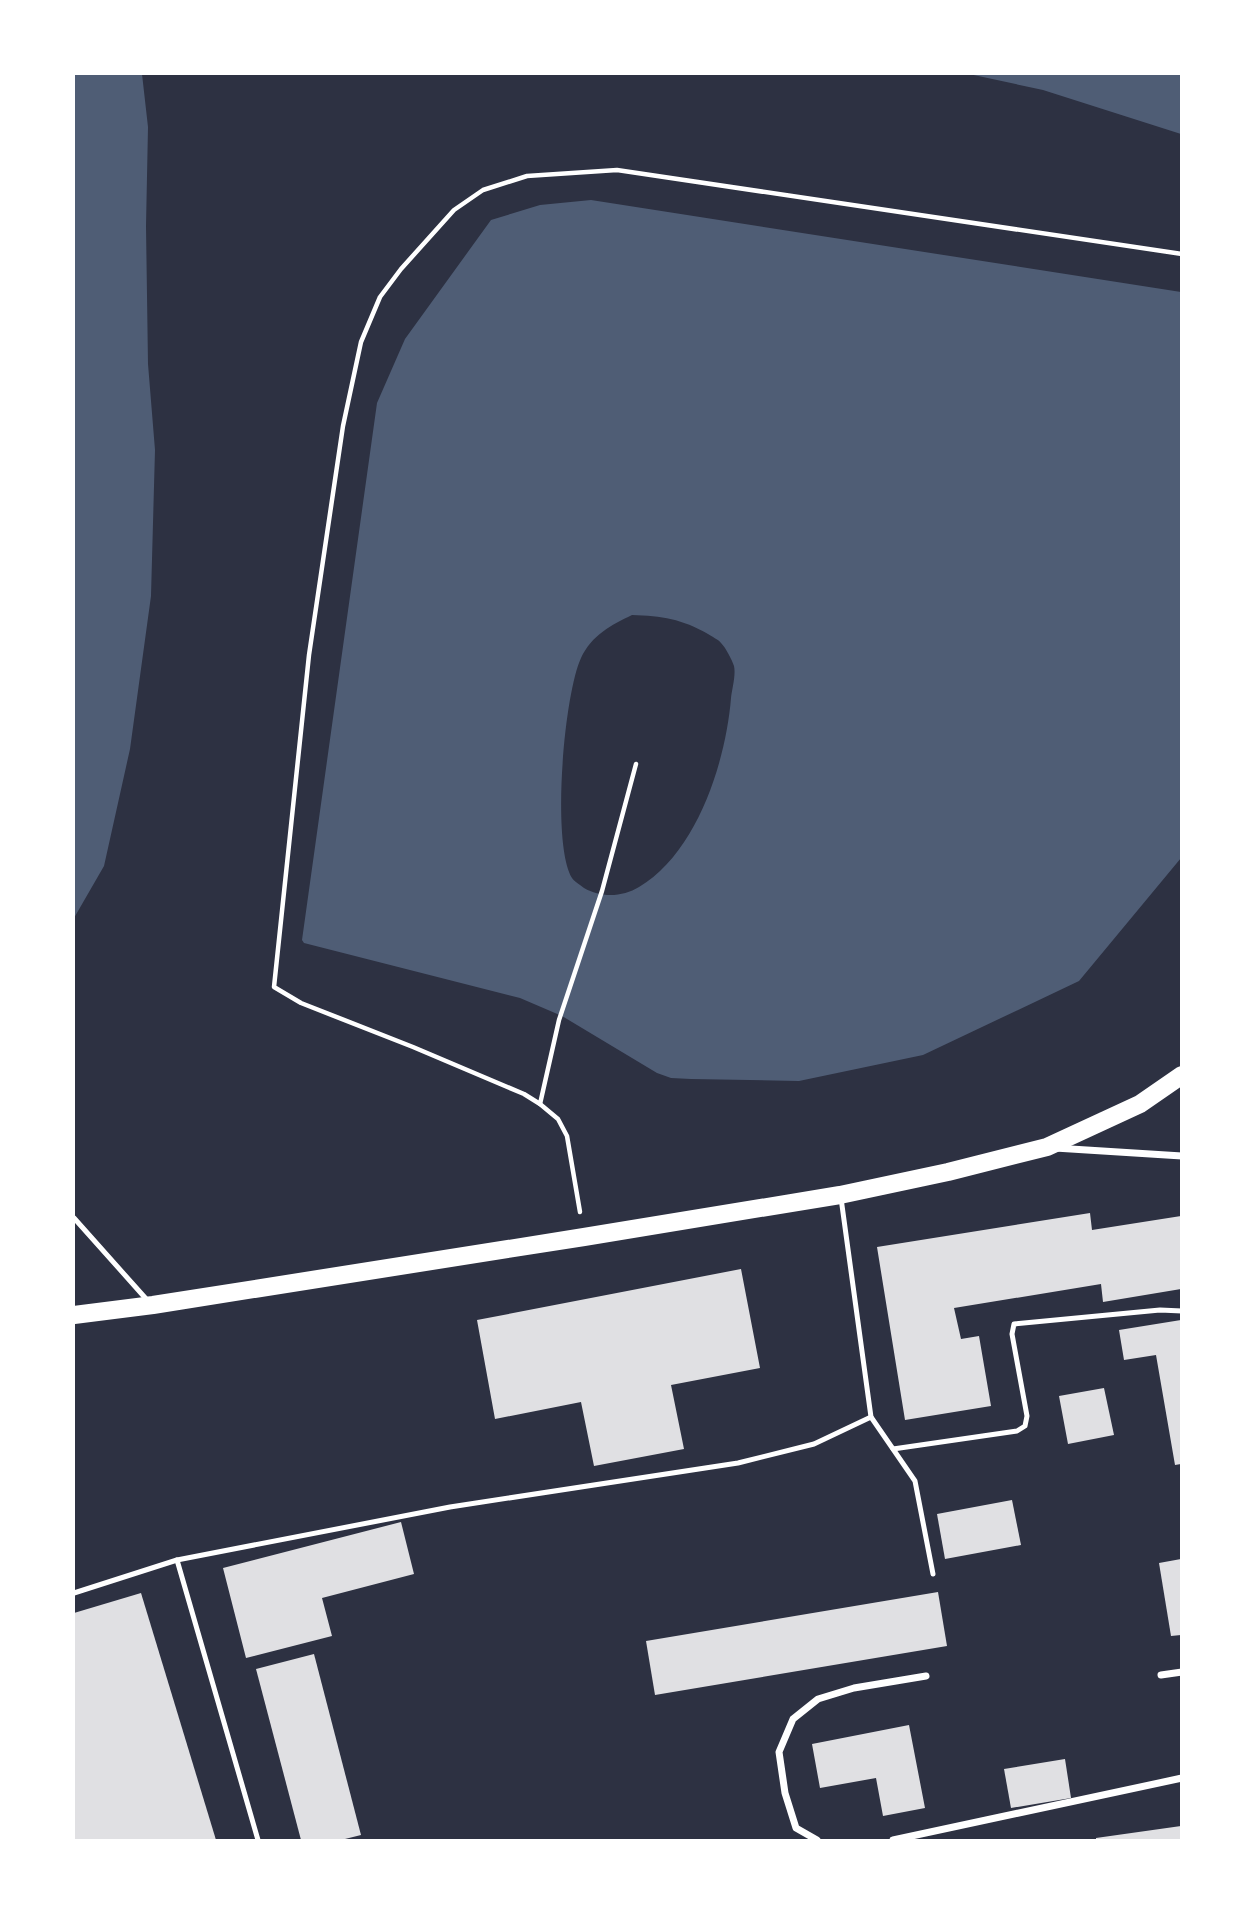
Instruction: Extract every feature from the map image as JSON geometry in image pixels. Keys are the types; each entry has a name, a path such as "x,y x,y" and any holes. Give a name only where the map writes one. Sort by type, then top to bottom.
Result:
{"main road":[{"path":"74,1314 153,1306 584,1237 840,1195 948,1172 1047,1147 1140,1104 1181,1075"}],"street":[{"path":"1047,1147 1181,1156"},
{"path":"1161,1675 1181,1672"},
{"path":"817,1840 796,1828 785,1793 779,1752 793,1719 818,1699 854,1688 926,1676"},
{"path":"893,1840 1181,1778"}],"lane":[{"path":"840,1195 871,1417 915,1481 933,1574"},
{"path":"74,1218 153,1306"},
{"path":"893,1449 1017,1431 1025,1426 1027,1416 1012,1334 1014,1324 1160,1310 1181,1311"},
{"path":"74,1593 177,1560 450,1507 738,1463 814,1444 871,1417"},
{"path":"177,1560 258,1840"}],"path":[{"path":"584,1237 567,1136 558,1119 540,1104 524,1094 302,1003 274,987 309,654 343,426 360,342 380,297 454,210 483,190 527,176 575,171 617,170 1181,254"},
{"path":"540,1104 559,1020 602,891 636,764"}],"water":[{"path":"74,74 142,74 148,127 148,364 155,450 151,596 130,749 104,866 74,918"},
{"path":"969,74 1181,74 1181,134 1043,90"},
{"path":"591,200 1181,292 1181,858 1079,981 923,1055 799,1081 691,1079 671,1078 657,1073 562,1016 520,998 304,943 302,940 377,403 405,339 491,220 540,205","holes":["632,615 662,617 680,622 718,640 727,651 735,674 723,749 705,803 692,829 677,852 659,872 633,890 605,895 584,888 574,880 566,860 561,803 565,735 575,677 585,650 596,637"]}],"building":[{"path":"1090,1213 1092,1230 1181,1216 1181,1289 1103,1302 1101,1284 954,1308 961,1339 979,1336 991,1406 905,1420 877,1247"},
{"path":"741,1269 760,1368 671,1385 684,1449 594,1466 581,1402 495,1419 477,1320"},
{"path":"1181,1320 1181,1464 1175,1465 1156,1355 1124,1360 1119,1330"},
{"path":"1104,1388 1114,1435 1068,1444 1059,1396"},
{"path":"1012,1500 1021,1545 945,1559 937,1514"},
{"path":"401,1522 414,1574 322,1598 332,1636 246,1658 223,1568"},
{"path":"1181,1559 1181,1635 1171,1636 1159,1563"},
{"path":"938,1592 947,1646 655,1695 646,1641"},
{"path":"141,1593 216,1840 74,1840 74,1613"},
{"path":"314,1654 361,1835 341,1840 301,1840 256,1669"},
{"path":"909,1725 925,1808 883,1816 876,1778 820,1788 812,1744"},
{"path":"1065,1759 1071,1798 1011,1808 1004,1769"},
{"path":"1181,1826 1181,1840 1096,1840 1096,1838"}]}
